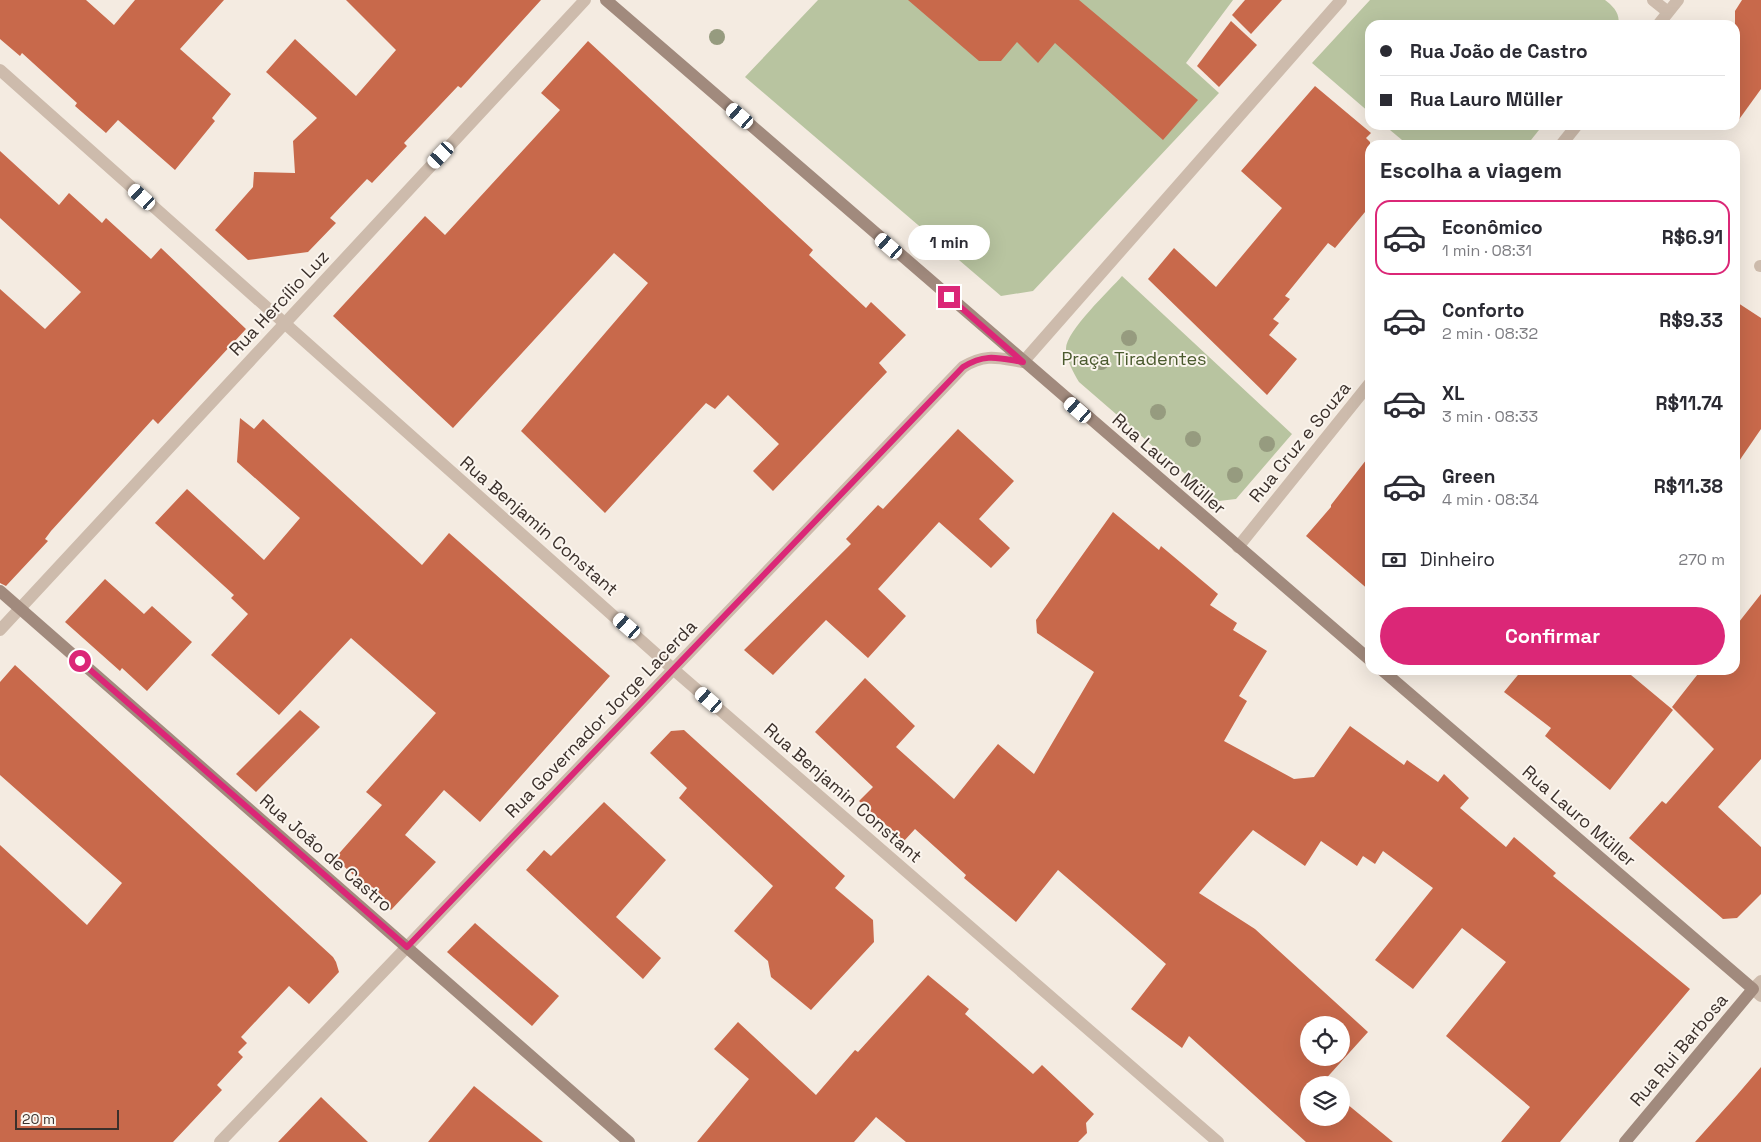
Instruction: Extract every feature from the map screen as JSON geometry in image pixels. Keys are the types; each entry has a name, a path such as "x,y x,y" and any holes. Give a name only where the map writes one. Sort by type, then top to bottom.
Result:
{"main road":[{"name":"Rua Lauro Müller","path":"606,0 1365,656"},
{"name":"Rua João de Castro","path":"0,591 629,1142"},
{"name":"Rua Lauro Müller","path":"1388,675 1758,988"},
{"name":"Rua Rui Barbosa","path":"1626,1142 1758,988"}],"street":[{"name":"Rua Hercílio Luz","path":"0,630 585,0"},
{"path":"1023,362 1341,0"},
{"path":"1653,0 1668,12"},
{"path":"1662,20 1678,0"},
{"name":"Rua Benjamin Constant","path":"0,70 673,669 1218,1142"},
{"path":"1565,140 1573,130"},
{"name":"Rua Governador Jorge Lacerda","path":"220,1142 963,367 978,358 995,357 1023,362"},
{"name":"Rua Cruz e Souza","path":"1238,547 1365,389"}],"green space":[{"path":"818,0 1233,0 1186,63 1219,93 1033,291 1001,296 745,77"},
{"path":"1370,0 1605,0 1616,11 1619,20 1365,20 1365,109 1312,63"},
{"path":"1390,130 1539,130 1531,140 1402,140"},
{"name":"Praça Tiradentes","path":"1122,276 1292,434 1236,499 1219,501 1206,492 1079,382 1069,362 1066,349 1068,342 1080,322"}],"building":[{"path":"0,0 86,0 114,25 135,0 224,0 180,49 231,94 212,118 215,121 175,170 118,120 106,133 75,106 77,103 22,53 20,56 0,39"},
{"path":"346,0 541,0 461,88 458,86 404,143 407,146 372,183 367,179 330,218 336,223 308,252 248,260 215,230 253,187 254,172 295,173 293,141 317,118 266,72 295,39 356,96 396,50"},
{"path":"908,0 1079,0 1198,100 1163,140 1055,43 1038,63 1017,42 1001,61 979,61"},
{"path":"1245,0 1282,0 1251,34 1232,15"},
{"path":"1742,0 1761,0 1761,89 1740,118 1740,20 1735,20 1735,11"},
{"path":"1231,21 1257,45 1219,87 1197,66"},
{"path":"588,41 813,250 809,255 866,308 871,302 906,335 879,363 887,372 773,491 753,471 779,444 728,395 715,409 706,403 605,513 521,431 648,283 614,253 453,428 333,316 425,216 445,235 560,110 541,93"},
{"path":"1315,86 1365,128 1365,130 1371,133 1366,138 1368,140 1365,140 1365,212 1335,248 1328,243 1285,296 1290,299 1273,319 1279,323 1269,335 1297,359 1267,395 1148,279 1174,248 1216,287 1282,208 1241,171"},
{"path":"0,151 59,205 69,193 102,223 106,218 151,259 161,248 246,329 158,424 153,419 51,531 45,539 48,541 6,586 0,583 0,289 45,329 81,292 0,218"},
{"path":"1740,304 1761,318 1761,429 1740,460"},
{"path":"240,418 254,429 263,419 422,565 449,533 610,676 480,822 444,790 405,835 436,862 391,910 335,858 382,805 366,792 436,713 351,638 279,715 211,655 248,614 231,598 234,595 155,523 187,489 264,560 300,518 237,462"},
{"path":"958,429 1014,481 979,519 1010,548 991,568 939,522 878,589 906,616 868,658 826,620 773,675 744,650 851,544 846,539 878,505 883,509"},
{"path":"1365,461 1365,587 1306,536"},
{"path":"1113,512 1159,550 1161,546 1218,594 1210,605 1237,623 1233,630 1267,651 1239,696 1247,701 1224,741 1294,779 1314,777 1350,726 1404,765 1407,760 1438,782 1444,774 1469,798 1460,808 1506,847 1514,837 1556,873 1553,876 1690,989 1560,1142 1501,1142 1530,1107 1446,1036 1506,962 1462,928 1413,989 1375,960 1433,888 1383,851 1375,864 1363,856 1357,866 1321,841 1305,866 1253,830 1199,893 1255,929 1368,1032 1350,1052 1350,1016 1300,1016 1300,1066 1337,1066 1328,1076 1300,1076 1300,1126 1350,1126 1350,1106 1393,1142 1306,1142 1189,1036 1182,1048 1131,1009 1166,964 1058,870 1016,922 964,878 966,875 915,829 904,841 859,801 873,787 815,732 865,678 915,726 896,747 954,799 998,744 1034,774 1094,672 1037,633 1036,620"},
{"path":"105,579 144,614 152,606 192,642 147,691 122,668 120,671 65,622"},
{"path":"1761,594 1761,759 1718,807 1761,847 1761,894 1737,918 1723,919 1629,838 1662,801 1666,804 1714,749 1672,707 1697,675 1740,675 1740,621"},
{"path":"15,665 333,957 336,962 339,972 309,1004 289,986 241,1037 247,1043 238,1052 243,1057 217,1085 222,1090 173,1142 0,1142 0,845 87,925 122,883 0,775 0,682"},
{"path":"1518,675 1631,675 1673,710 1610,790 1545,736 1551,728 1504,692"},
{"path":"300,710 320,727 256,792 236,774"},
{"path":"684,730 845,876 835,888 873,920 874,942 811,1010 771,977 768,961 734,931 773,886 679,798 687,788 650,753 671,731"},
{"path":"604,802 666,860 616,917 661,958 643,979 526,870 544,850 551,856"},
{"path":"475,923 559,996 532,1026 447,952"},
{"path":"928,975 969,1009 965,1014 1033,1074 1042,1065 1094,1114 1086,1123 1087,1133 1078,1142 906,1142 876,1117 854,1142 697,1142 749,1079 714,1049 738,1022 816,1095 855,1050 858,1052"},
{"path":"1761,1067 1761,1142 1695,1142 1737,1095"},
{"path":"474,1086 543,1142 428,1142"},
{"path":"321,1097 368,1142 278,1142"}],"route":[{"path":"80,661 407,947 963,367 978,358 995,357 1023,362 949,297"}]}
